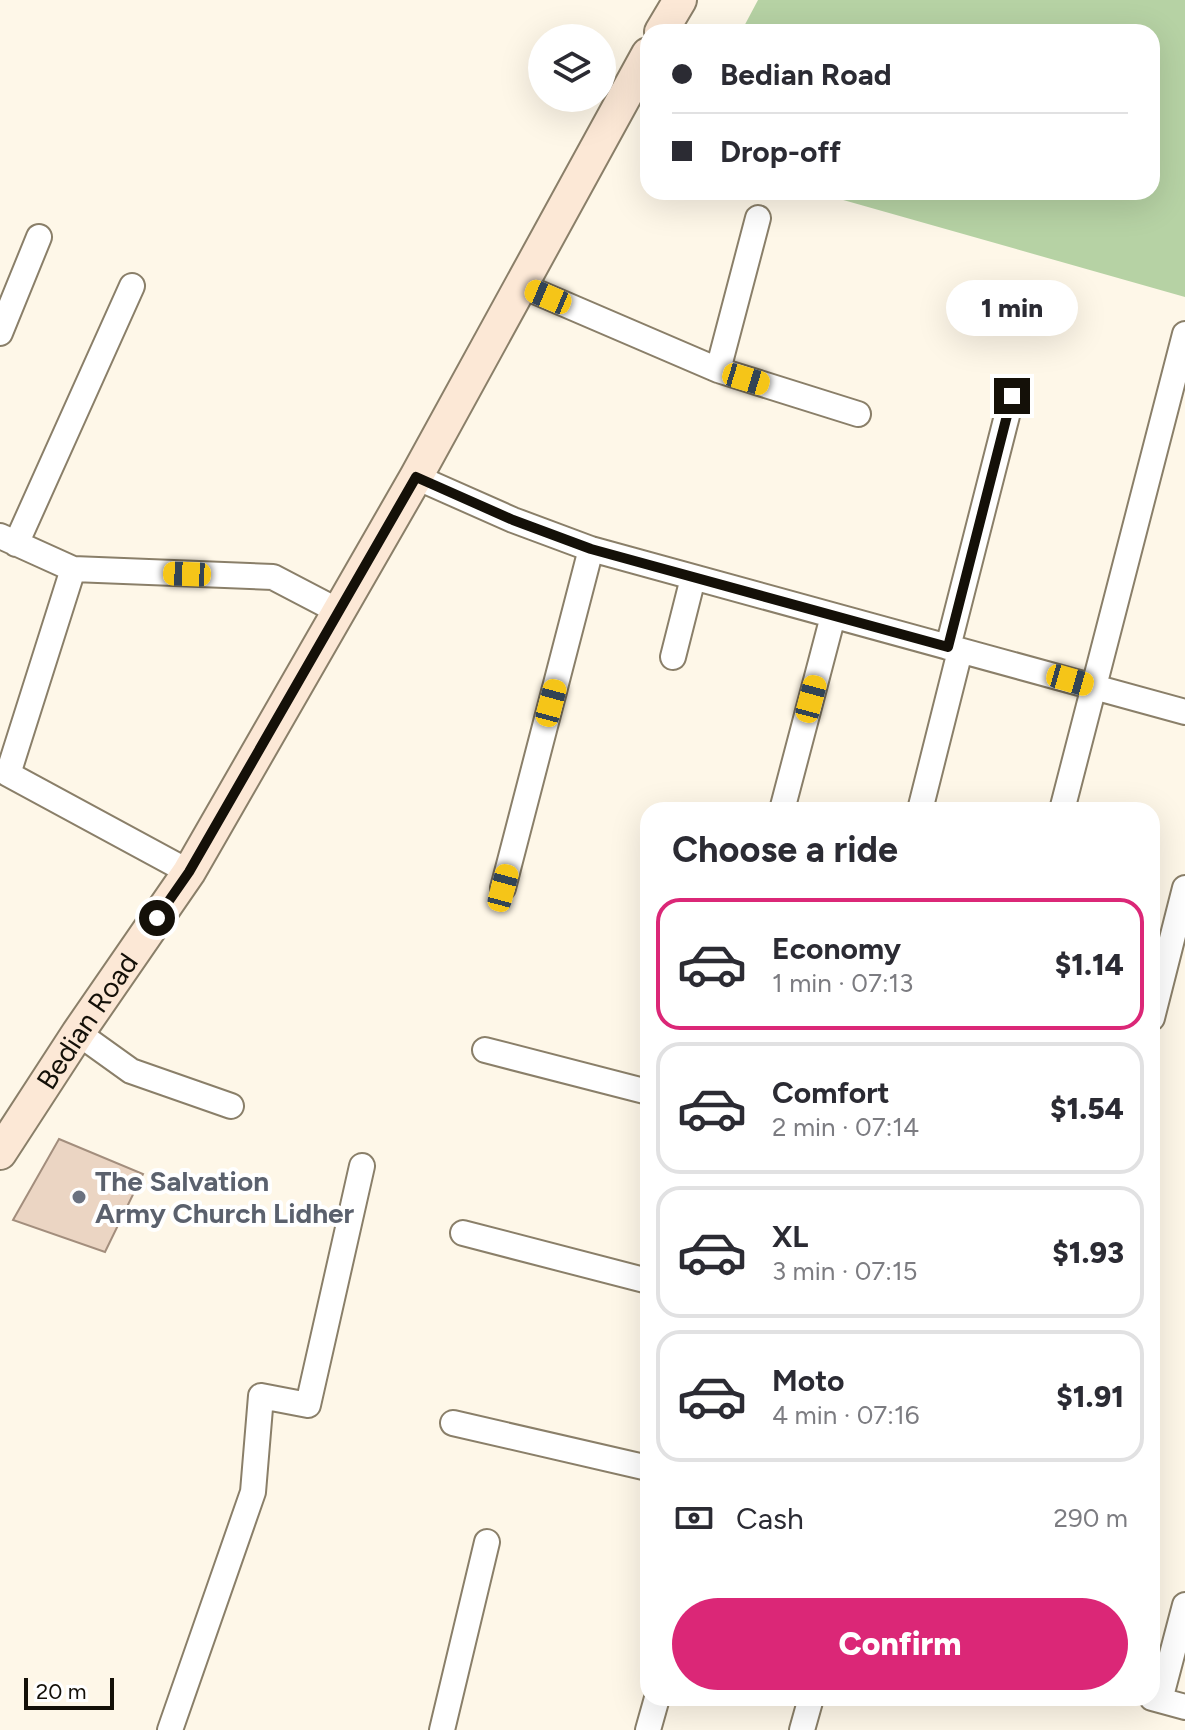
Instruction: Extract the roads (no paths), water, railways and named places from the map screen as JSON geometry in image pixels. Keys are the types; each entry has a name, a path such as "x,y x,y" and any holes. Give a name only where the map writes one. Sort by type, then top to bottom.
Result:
{"main road":[{"path":"666,24 680,0"},
{"name":"Bedian Road","path":"0,1153 189,872 416,477 640,68"}],"street":[{"path":"718,370 758,218"},
{"path":"0,333 39,237"},
{"path":"520,285 718,370 858,414"},
{"path":"132,286 8,540 73,569 273,577 340,612"},
{"path":"1064,802 1185,334"},
{"path":"922,802 1012,396"},
{"path":"416,477 513,520 591,549 1185,712"},
{"path":"503,888 591,549"},
{"path":"73,569 8,774 189,872"},
{"path":"673,657 693,578"},
{"path":"784,802 833,616"},
{"path":"1160,986 1185,888"},
{"path":"78,1033 131,1071 231,1106"},
{"path":"485,1050 640,1090"},
{"path":"170,1730 253,1492 261,1396 308,1405 362,1166"},
{"path":"463,1233 640,1279"},
{"path":"453,1423 640,1466"},
{"path":"442,1730 487,1542"},
{"path":"1160,1686 1185,1605"},
{"path":"1160,1700 1185,1707"},
{"path":"648,1730 655,1706"},
{"path":"802,1730 809,1706"}],"place":[{"name":"The Salvation Army Church Lidher","path":"79,1197"}]}
